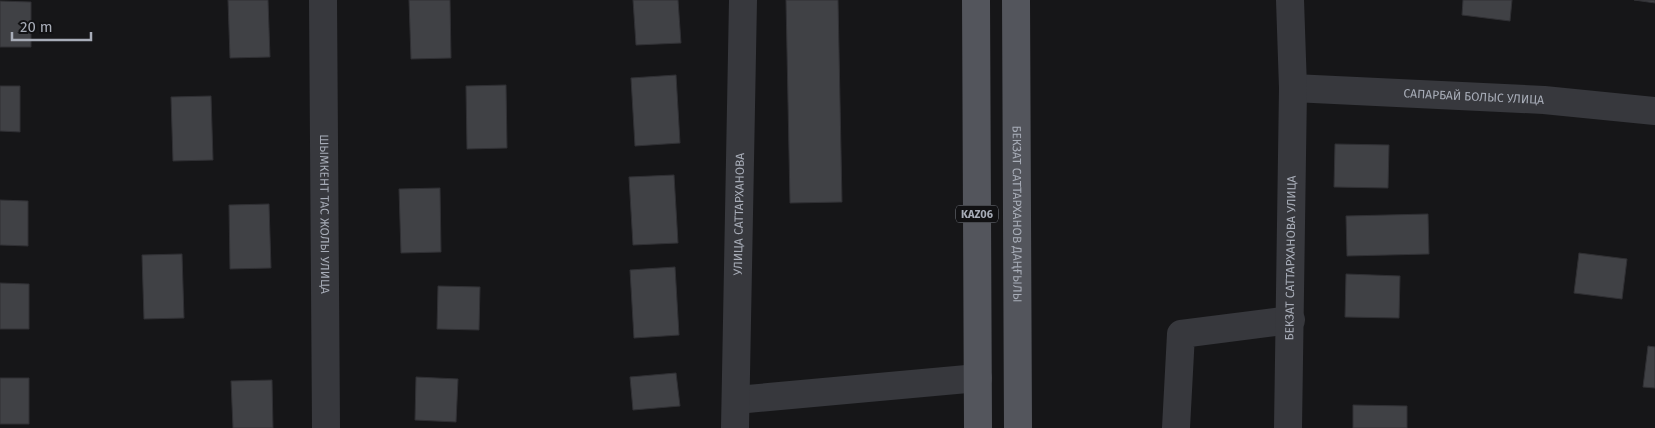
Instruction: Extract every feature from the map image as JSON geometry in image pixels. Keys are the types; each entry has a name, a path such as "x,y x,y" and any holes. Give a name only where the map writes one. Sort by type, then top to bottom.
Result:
{"main road":[{"name":"KАZ06","path":"976,0 978,428"},
{"name":"БЕКЗАТ САТТАРХАНОВ ДАҢҒЫЛЫ","path":"1016,0 1018,428"}],"street":[{"name":"ШЫМКЕНТ ТАС ЖОЛЫ УЛИЦА","path":"323,0 326,428"},
{"name":"УЛИЦА САТТАРХАНОВА","path":"735,428 743,0"},
{"name":"БЕКЗАТ САТТАРХАНОВА УЛИЦА","path":"1288,428 1293,88 1290,0"},
{"name":"САПАРБАЙ БОЛЫС УЛИЦА","path":"1293,88 1544,100 1655,111"},
{"path":"1176,428 1181,334 1291,320"},
{"path":"736,400 978,378"}],"building":[{"path":"228,0 268,0 270,57 230,58"},
{"path":"409,0 450,0 451,58 411,59"},
{"path":"633,0 678,0 681,43 636,45"},
{"path":"786,0 838,0 842,202 790,203"},
{"path":"1463,0 1512,0 1510,21 1462,15"},
{"path":"1634,0 1655,0 1655,3"},
{"path":"0,1 31,2 31,47 0,47"},
{"path":"676,75 680,143 635,146 631,78"},
{"path":"506,85 507,148 467,149 466,86"},
{"path":"0,86 20,86 20,132 0,131"},
{"path":"211,96 213,160 173,161 171,97"},
{"path":"1335,144 1389,145 1388,188 1334,187"},
{"path":"674,175 678,243 633,245 629,177"},
{"path":"440,188 441,252 401,253 399,189"},
{"path":"0,200 28,201 28,246 0,245"},
{"path":"269,204 271,268 230,269 229,205"},
{"path":"1428,214 1429,254 1347,256 1346,216"},
{"path":"1579,253 1627,259 1622,299 1574,293"},
{"path":"182,254 184,318 144,319 142,255"},
{"path":"675,267 679,335 634,338 630,270"},
{"path":"1346,274 1400,276 1399,318 1345,317"},
{"path":"0,283 29,284 29,329 0,329"},
{"path":"438,286 480,287 479,330 437,329"},
{"path":"1648,346 1655,347 1655,388 1643,387"},
{"path":"676,373 680,406 633,410 630,377"},
{"path":"416,377 458,379 456,422 415,420"},
{"path":"0,378 29,378 29,424 0,424"},
{"path":"272,380 273,428 233,428 231,381"},
{"path":"1353,405 1407,406 1407,428 1353,428"}]}
